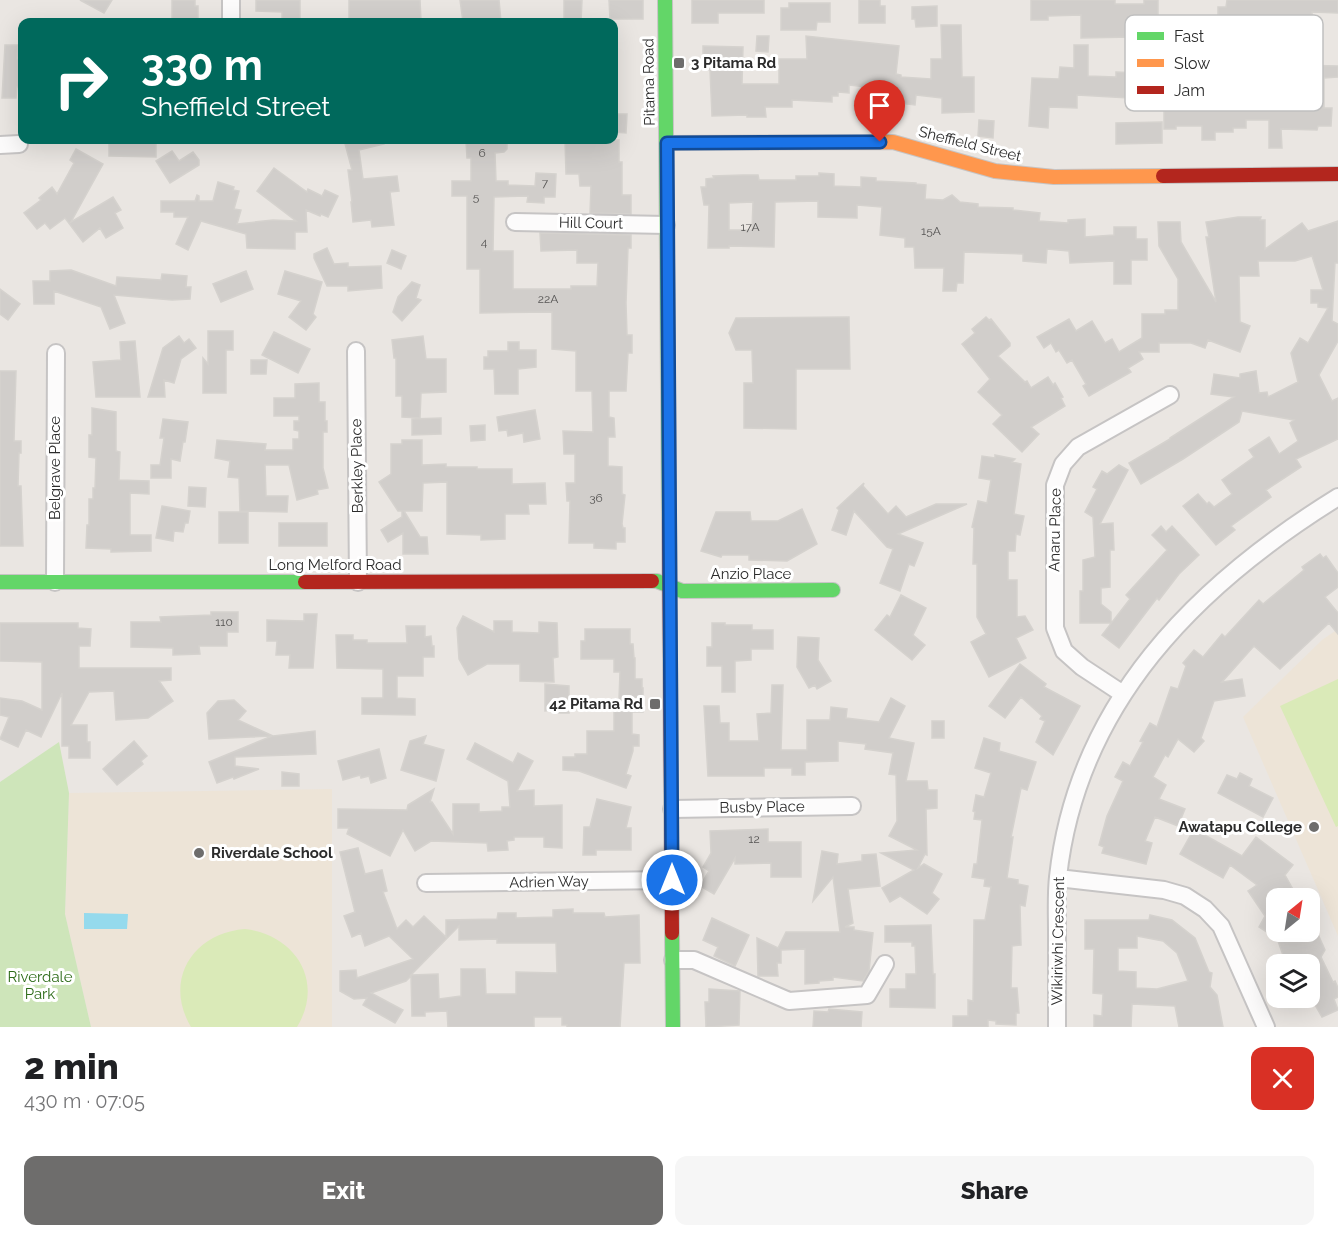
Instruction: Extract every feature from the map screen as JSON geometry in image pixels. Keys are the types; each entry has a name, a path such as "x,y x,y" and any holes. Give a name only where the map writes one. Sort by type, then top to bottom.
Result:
{"street":[{"path":"231,0 231,18"},
{"name":"Pitama Road","path":"665,0 673,1027"},
{"name":"Sheffield Street","path":"667,143 893,142 995,171 1054,177 1338,174"},
{"path":"0,145 19,144"},
{"name":"Hill Court","path":"515,222 666,225"},
{"name":"Berkley Place","path":"356,351 358,582"},
{"name":"Belgrave Place","path":"55,582 56,353"},
{"name":"Anaru Place","path":"1123,694 1082,667 1064,651 1055,628 1055,485 1063,464 1078,447 1170,395"},
{"name":"Wikiriwhi Crescent","path":"1057,1027 1058,878 1066,831 1082,776 1094,747 1123,694 1140,670 1203,598 1276,537 1338,498"},
{"name":"Long Melford Road","path":"0,582 657,581 669,586"},
{"name":"Anzio Place","path":"669,586 682,591 833,590"},
{"name":"Busby Place","path":"672,809 852,806"},
{"path":"1058,878 1164,890 1185,896 1205,909 1221,926 1266,1027"},
{"name":"Adrien Way","path":"426,884 672,880"},
{"path":"673,960 694,960 789,1001 867,995 885,964"}],"shaded area":[{"name":"Awatapu College","path":"1338,629 1338,936 1320,895 1320,888 1317,888 1243,717 1322,640"},
{"name":"Riverdale School","path":"332,789 332,1027 91,1027 65,914 69,793"}],"green space":[{"path":"1338,679 1338,826 1336,827 1280,706"},
{"name":"Riverdale Park","path":"59,742 69,793 65,914 91,1027 0,1027 0,782"},
{"path":"245,929 263,933 278,940 300,963 306,977 308,993 305,1010 297,1027 191,1027 183,1009 180,992 182,976 188,962 198,949 211,939 227,932"}],"water":[{"path":"84,913 128,914 127,929 84,929"}],"building":[{"path":"80,0 112,0 104,13"},
{"path":"172,0 195,0 195,6 198,6 198,18 172,18"},
{"path":"256,0 300,0 300,18 282,18 282,12 256,11"},
{"path":"349,0 420,0 421,18 349,18"},
{"path":"460,0 499,0 501,18 462,18"},
{"path":"564,0 582,0 581,18 564,18"},
{"path":"609,0 643,0 643,19 610,18"},
{"path":"692,0 764,0 764,13 718,13 718,23 692,23"},
{"path":"859,0 880,0 880,6 885,6 885,23 859,23"},
{"path":"1031,0 1115,0 1115,4 1144,4 1144,0 1158,0 1158,15 1125,15 1125,37 1081,38 1081,15 1048,16 1048,20 1031,20"},
{"path":"1227,0 1338,0 1338,13 1312,12 1312,15 1218,15 1218,7 1226,7"},
{"path":"789,3 830,3 830,22 817,22 816,30 781,30 781,8 789,8"},
{"path":"937,6 937,26 916,27 915,19 912,19 912,7"},
{"path":"941,25 961,25 962,77 974,77 974,112 942,113 942,98 916,95 915,105 900,103 901,98 884,96 885,89 849,85 849,93 838,92 838,96 832,96 832,102 792,100 792,107 765,107 766,117 712,116 710,70 703,69 703,46 743,47 742,84 779,84 779,59 807,59 806,36 899,46 896,74 901,77 931,79 931,59 942,59"},
{"path":"757,36 769,36 768,52 756,51"},
{"path":"5,45 18,45 16,98 2,98"},
{"path":"1074,45 1088,45 1088,76 1116,77 1116,72 1125,72 1125,98 1077,95 1077,108 1049,107 1048,128 1029,126 1032,78 1059,79 1060,67 1074,68"},
{"path":"1323,66 1338,66 1338,77 1324,78 1324,108 1332,108 1331,126 1318,126 1317,130 1281,129 1282,148 1269,148 1269,120 1246,120 1246,128 1233,128 1233,132 1215,132 1215,140 1202,140 1202,126 1176,126 1176,129 1164,129 1164,111 1323,111"},
{"path":"618,114 627,114 626,133 618,132"},
{"path":"979,120 994,121 993,138 978,136"},
{"path":"1162,122 1162,143 1116,144 1116,123"},
{"path":"619,140 622,195 631,195 631,214 590,213 591,186 580,186 579,174 566,174 565,144 618,144"},
{"path":"109,144 156,144 156,157 109,156"},
{"path":"345,144 384,144 359,150 363,179 397,176 399,191 390,192 394,225 372,227 371,220 353,222 348,170 352,170"},
{"path":"466,144 507,144 504,152 495,153 496,181 508,181 508,185 535,186 536,173 556,174 555,197 544,197 544,203 527,202 528,196 494,197 493,251 513,251 513,289 571,289 571,286 597,286 598,263 577,263 577,250 541,251 540,233 631,235 631,248 628,248 626,303 627,335 632,335 632,353 628,353 626,391 609,391 609,417 614,418 615,437 608,437 608,466 622,467 622,494 625,495 622,524 625,528 625,542 616,542 616,549 594,548 594,543 569,543 570,501 567,501 566,483 575,483 575,454 564,454 563,431 593,432 592,391 576,391 576,351 552,349 552,312 480,313 480,269 467,269 467,196 452,196 452,181 471,181 471,158 467,158"},
{"path":"76,149 103,164 71,222 113,197 121,210 115,213 123,228 106,238 100,228 83,242 65,218 50,229 45,223 37,229 24,213 41,200 39,198 52,187 57,194 74,163 70,160"},
{"path":"172,151 179,161 193,152 199,160 199,165 170,183 156,161"},
{"path":"274,168 307,192 308,189 322,196 325,190 338,196 328,217 306,210 307,232 295,232 295,249 247,248 246,234 201,221 188,250 176,244 188,217 174,217 174,212 161,212 161,201 195,201 197,195 199,201 213,201 218,182 239,191 234,209 241,210 237,224 273,220 296,221 257,191"},
{"path":"819,173 834,174 834,186 861,187 861,177 876,178 876,181 926,185 925,199 943,200 952,195 960,202 978,204 978,207 1013,208 1013,210 1040,213 1039,221 1068,223 1068,220 1085,219 1085,237 1114,235 1114,227 1136,227 1136,239 1147,239 1147,260 1131,260 1131,284 1114,284 1114,261 1070,263 1069,251 1047,249 1046,263 1023,261 1023,254 964,252 963,283 957,283 956,291 943,291 944,268 915,268 914,247 905,247 905,238 880,235 882,207 857,205 857,218 818,217 818,201 775,202 774,247 708,248 709,205 704,205 701,187 706,187 706,179 714,178 713,176 758,175 759,180 796,180 796,176 819,176","holes":["753,202 752,230 729,230 729,203"]},
{"path":"1238,217 1261,217 1260,220 1265,220 1265,249 1302,223 1308,231 1338,221 1338,263 1335,263 1332,321 1338,324 1338,341 1319,375 1332,401 1338,398 1338,439 1296,459 1301,467 1266,490 1271,497 1231,526 1235,530 1216,545 1183,506 1198,494 1207,504 1209,502 1214,507 1232,494 1222,480 1254,457 1249,450 1269,437 1279,454 1298,441 1290,423 1294,420 1242,411 1239,422 1141,484 1129,463 1234,397 1211,394 1214,374 1240,378 1240,374 1256,371 1259,393 1267,392 1268,397 1298,382 1291,353 1300,338 1308,343 1328,308 1318,307 1318,303 1311,303 1311,290 1323,290 1312,256 1295,261 1258,261 1259,276 1239,276 1240,322 1250,326 1240,352 1208,340 1205,348 1191,343 1159,343 1159,352 1139,352 1143,359 1128,368 1131,372 1089,396 1083,386 1086,384 1072,360 1067,363 1059,350 1056,352 1051,343 1044,348 1037,337 1069,319 1076,331 1092,321 1105,343 1112,339 1119,352 1142,338 1142,314 1165,314 1165,310 1178,310 1178,279 1159,246 1158,222 1180,222 1181,242 1216,302 1206,237 1209,237 1206,222"},
{"path":"327,248 334,264 348,263 348,267 381,266 382,288 348,291 348,286 327,286 314,254"},
{"path":"392,250 406,256 401,269 387,263"},
{"path":"71,270 116,286 117,277 161,280 162,274 187,276 186,287 191,287 190,299 172,300 114,295 125,323 110,329 101,307 54,291 54,304 34,304 33,281 50,281 50,271"},
{"path":"246,271 253,289 221,302 213,284"},
{"path":"285,271 322,282 313,314 316,317 306,330 289,317 301,301 278,294"},
{"path":"412,282 420,285 416,298 421,300 402,321 393,312 398,297"},
{"path":"0,289 20,304 8,320 0,314"},
{"path":"849,317 850,369 796,369 796,429 744,428 744,383 753,383 752,350 736,350 729,333 736,318"},
{"path":"986,317 991,319 1010,343 1010,346 998,356 1025,382 1027,381 1031,388 1048,377 1053,385 1055,383 1063,397 1061,398 1065,406 1031,427 1039,434 1022,452 993,424 1002,415 978,392 990,379 962,344 975,333 972,329"},
{"path":"208,331 233,331 233,350 226,350 226,393 203,393 203,358 208,364"},
{"path":"274,332 310,349 298,373 262,355"},
{"path":"179,336 184,343 189,339 196,348 181,359 174,383 164,380 165,397 148,397 163,348"},
{"path":"423,336 426,359 446,359 446,392 421,393 420,418 402,417 402,396 396,396 396,358 394,358 392,340"},
{"path":"135,341 140,397 96,397 93,362 121,360 120,342"},
{"path":"508,342 519,342 519,350 536,350 536,367 518,369 518,394 495,394 494,369 484,369 484,357 488,357 488,351 508,351"},
{"path":"251,360 267,360 266,374 251,374"},
{"path":"0,371 16,371 14,441 21,441 18,486 21,486 23,546 0,546"},
{"path":"319,383 319,402 325,402 325,421 327,421 327,432 323,432 323,468 328,488 317,490 318,494 297,500 289,465 265,465 266,496 288,496 287,512 240,511 239,478 228,477 230,461 215,458 217,440 266,444 265,450 293,450 293,439 299,439 299,431 294,430 294,421 299,421 299,416 274,416 274,398 295,398 295,384"},
{"path":"92,408 116,412 116,451 120,452 119,480 149,481 149,494 130,493 130,535 151,535 151,551 111,552 111,549 86,548 89,499 93,499 93,488 95,488 96,458 89,457"},
{"path":"535,410 540,439 524,442 523,433 508,436 507,430 499,431 497,417"},
{"path":"441,418 441,434 412,435 412,419"},
{"path":"163,419 188,422 185,442 183,442 180,461 171,459 171,478 151,478 151,465 160,465 164,438 160,438"},
{"path":"485,425 485,440 471,441 470,426"},
{"path":"402,440 422,440 422,465 446,464 446,467 512,469 512,484 545,483 546,504 528,504 529,514 505,514 505,539 481,540 481,535 447,534 447,482 423,483 422,511 404,511 420,537 427,537 428,554 403,554 403,533 388,542 381,530 402,517 402,511 398,511 379,482 391,474 391,444 402,444"},
{"path":"995,455 1015,459 1012,462 1021,464 1014,514 1024,516 1020,535 1016,534 1015,551 1008,551 1008,580 1017,580 1017,617 1025,616 1033,630 1016,638 1026,658 989,677 971,642 986,634 977,617 977,564 973,564 974,528 972,527 978,501 987,503 991,480 979,478 982,456 995,458"},
{"path":"1119,465 1128,470 1100,524 1113,523 1114,550 1110,550 1110,587 1101,588 1101,604 1111,612 1111,623 1080,623 1083,560 1095,557 1093,517 1085,512 1097,489 1093,487 1102,471 1107,474"},
{"path":"864,483 863,486 888,514 896,506 906,517 936,504 967,504 898,534 923,543 914,566 909,564 900,591 880,583 893,549 887,547 854,511 846,535 832,530 839,510 837,508"},
{"path":"189,487 206,488 205,507 188,506"},
{"path":"162,506 190,511 188,523 185,523 183,532 174,531 173,541 156,538"},
{"path":"802,509 817,544 787,561 749,560 749,555 722,555 721,557 701,551 716,512 750,512 751,521 778,521"},
{"path":"219,512 248,512 248,543 219,543"},
{"path":"279,523 327,523 327,546 279,546"},
{"path":"1161,526 1166,532 1172,526 1199,555 1179,574 1159,600 1157,598 1119,648 1102,635 1130,599 1126,595 1167,550 1152,535"},
{"path":"1320,554 1323,558 1326,556 1338,573 1338,587 1325,597 1338,613 1338,634 1329,623 1280,669 1254,646 1222,682 1242,679 1245,696 1214,701 1201,738 1204,741 1194,752 1178,739 1168,757 1165,755 1153,777 1166,785 1159,799 1185,809 1178,826 1155,817 1145,841 1152,843 1146,864 1102,853 1104,847 1099,845 1107,816 1123,781 1115,777 1123,762 1130,766 1150,723 1157,727 1171,687 1178,689 1186,666 1183,663 1194,650 1203,657 1222,634 1225,637 1259,600 1263,604 1304,570 1302,567"},
{"path":"901,595 926,608 913,635 925,645 912,660 875,630 887,615 890,617"},
{"path":"211,612 238,612 238,632 227,632 227,646 199,646 200,654 173,655 173,648 131,647 131,622 161,622 160,617 211,615"},
{"path":"304,614 317,614 313,668 289,668 290,655 276,655 277,641 267,641 267,620 304,621"},
{"path":"463,616 494,632 494,621 512,621 512,632 539,633 539,622 557,623 558,657 553,658 554,682 520,681 520,664 487,664 468,675 459,659 457,628"},
{"path":"0,623 78,623 78,628 91,629 90,646 79,646 79,668 171,668 171,680 159,681 173,701 148,718 116,720 114,691 89,692 71,725 87,725 90,758 69,758 69,746 62,746 62,693 41,737 26,730 18,747 0,739 9,717 0,715 0,698 22,701 42,710 42,662 0,661"},
{"path":"712,623 752,625 752,630 773,630 773,649 751,649 751,660 735,661 735,692 722,692 722,666 707,666 707,647 712,647"},
{"path":"406,626 425,626 425,637 431,636 432,646 434,646 434,657 423,657 423,676 397,676 397,698 415,699 415,715 362,714 362,698 383,698 383,669 337,668 336,635 353,635 353,640 367,640 367,643 407,643"},
{"path":"585,629 630,629 630,644 633,644 635,658 635,679 642,679 643,712 632,712 632,734 639,735 639,746 633,746 626,774 631,776 626,788 579,771 563,770 563,757 587,754 587,731 614,731 614,699 619,699 620,672 614,672 614,659 581,659 581,641 585,641"},
{"path":"798,637 819,638 818,660 831,681 817,689 815,685 809,688 797,667"},
{"path":"1020,664 1046,684 1044,687 1080,706 1053,755 1036,742 1045,721 1040,719 1042,716 1021,697 1005,718 989,706"},
{"path":"545,684 569,686 569,713 545,711"},
{"path":"772,685 783,685 781,750 807,750 807,720 830,720 831,707 847,709 846,718 879,722 891,698 905,706 889,738 914,743 906,781 927,781 928,790 937,790 937,808 926,809 927,855 925,854 918,868 924,864 942,874 932,893 939,899 927,914 900,896 890,902 882,888 914,870 881,853 917,850 889,836 897,821 896,775 889,774 893,753 865,749 866,744 838,741 838,761 805,762 805,775 792,775 792,768 764,768 764,776 708,776 704,706 719,706 720,723 729,723 729,741 759,741 757,714 771,713"},
{"path":"234,700 246,711 238,720 273,736 315,731 316,754 235,757 235,766 259,769 217,783 209,762 272,736 209,739 207,713 218,701"},
{"path":"932,721 944,721 944,738 932,738"},
{"path":"426,736 423,744 444,750 436,781 401,770 410,741"},
{"path":"984,738 1000,743 999,751 1036,762 1027,790 1021,788 1011,837 1013,837 1007,878 1018,880 1018,884 1028,886 1025,906 1020,905 1021,945 1012,946 1011,988 1017,988 1019,1013 1016,1013 1016,1025 996,1024 996,1021 988,1020 988,1027 953,1027 953,1016 968,1016 968,1000 973,1001 974,920 985,920 991,887 984,886 985,879 972,877 974,864 977,864 982,820 974,819 975,812 973,811 976,795 984,797 991,773 975,768"},
{"path":"134,741 147,756 141,761 143,764 117,785 103,769"},
{"path":"475,743 513,763 518,753 533,761 517,791 534,790 534,806 562,805 562,848 544,847 544,837 514,837 514,840 507,841 508,850 488,851 487,843 431,841 415,851 403,830 390,856 347,834 349,828 338,828 338,809 407,810 408,805 434,789 430,802 453,834 453,804 479,804 479,812 502,811 502,807 510,807 508,781 467,759"},
{"path":"379,749 386,778 371,783 369,776 361,778 360,775 343,780 338,761"},
{"path":"282,772 299,774 299,786 282,786"},
{"path":"1240,773 1252,779 1249,786 1273,798 1263,817 1218,793 1227,775 1237,779"},
{"path":"597,799 631,807 626,828 631,828 631,850 596,850 596,855 583,855 584,827 590,827"},
{"path":"768,829 768,842 801,842 801,877 771,877 771,863 735,864 735,858 714,894 700,886 709,871 703,867 711,853 710,831"},
{"path":"1194,829 1242,856 1256,837 1293,865 1285,875 1292,888 1266,888 1266,932 1259,927 1265,916 1248,891 1257,885 1230,865 1223,878 1180,854"},
{"path":"358,848 365,874 382,870 387,891 383,892 397,929 406,920 413,927 424,916 446,937 446,920 497,919 498,913 516,913 516,918 553,917 553,910 573,909 573,913 604,913 605,917 639,915 640,963 624,963 620,1027 567,1027 567,1025 562,1025 562,1017 534,1017 534,1027 448,1027 447,1011 425,1012 425,1016 412,1016 411,976 406,981 371,993 403,1010 395,1023 363,1005 367,998 354,999 340,991 340,971 356,970 357,978 413,959 389,936 365,946 361,933 352,937 344,916 355,912 340,852","holes":["459,926 459,940 497,939 497,943 556,943 557,973 516,972 516,994 486,994 485,969 461,969 461,996 439,999 438,974 411,975"]},
{"path":"822,851 838,854 837,864 862,861 862,855 876,854 880,886 848,889 853,923 845,927 854,927 854,930 873,933 869,971 863,981 833,977 833,980 805,984 805,949 781,950 781,963 777,963 778,976 758,976 757,938 778,948 786,932 840,932 833,877 813,901"},
{"path":"1150,915 1172,920 1195,938 1209,972 1212,973 1210,987 1217,995 1223,1027 1179,1027 1175,1006 1132,1004 1131,1027 1094,1027 1094,1015 1102,1016 1103,994 1093,993 1094,949 1085,949 1085,920 1149,920","holes":["1137,936 1163,941 1177,953 1188,981 1157,989 1136,988 1136,972 1118,971 1118,948 1137,948"]},
{"path":"712,918 749,935 735,966 714,956 718,947 703,940"},
{"path":"931,925 935,1008 890,1007 890,989 906,989 906,974 916,974 915,946 912,946 912,942 885,942 885,926"},
{"path":"1320,939 1325,950 1321,957 1338,988 1338,997 1334,999 1338,1010 1322,1017 1317,1008 1320,1008 1320,954 1283,954 1278,942 1320,942"},
{"path":"709,989 740,991 739,1025 706,1027 705,1002 709,1002"},
{"path":"829,1009 862,1012 861,1027 813,1027 814,1011 828,1012"}],"traffic: fast":[{"path":"665,0 669,521"},
{"path":"652,581 682,591 833,590"},
{"path":"0,582 305,582"},
{"path":"672,933 673,1027"}],"traffic: slow":[{"path":"667,143 893,142 995,171 1054,177 1163,176"}],"traffic: jam":[{"path":"1163,176 1338,174"},
{"path":"669,521 672,933"},
{"path":"305,582 652,581"}],"place":[{"name":"3 Pitama Rd","path":"679,63"},
{"name":"42 Pitama Rd","path":"655,704"},
{"name":"Awatapu College","path":"1314,827"},
{"name":"Riverdale School","path":"199,853"}],"route":[{"path":"672,880 667,143 880,142"}]}
